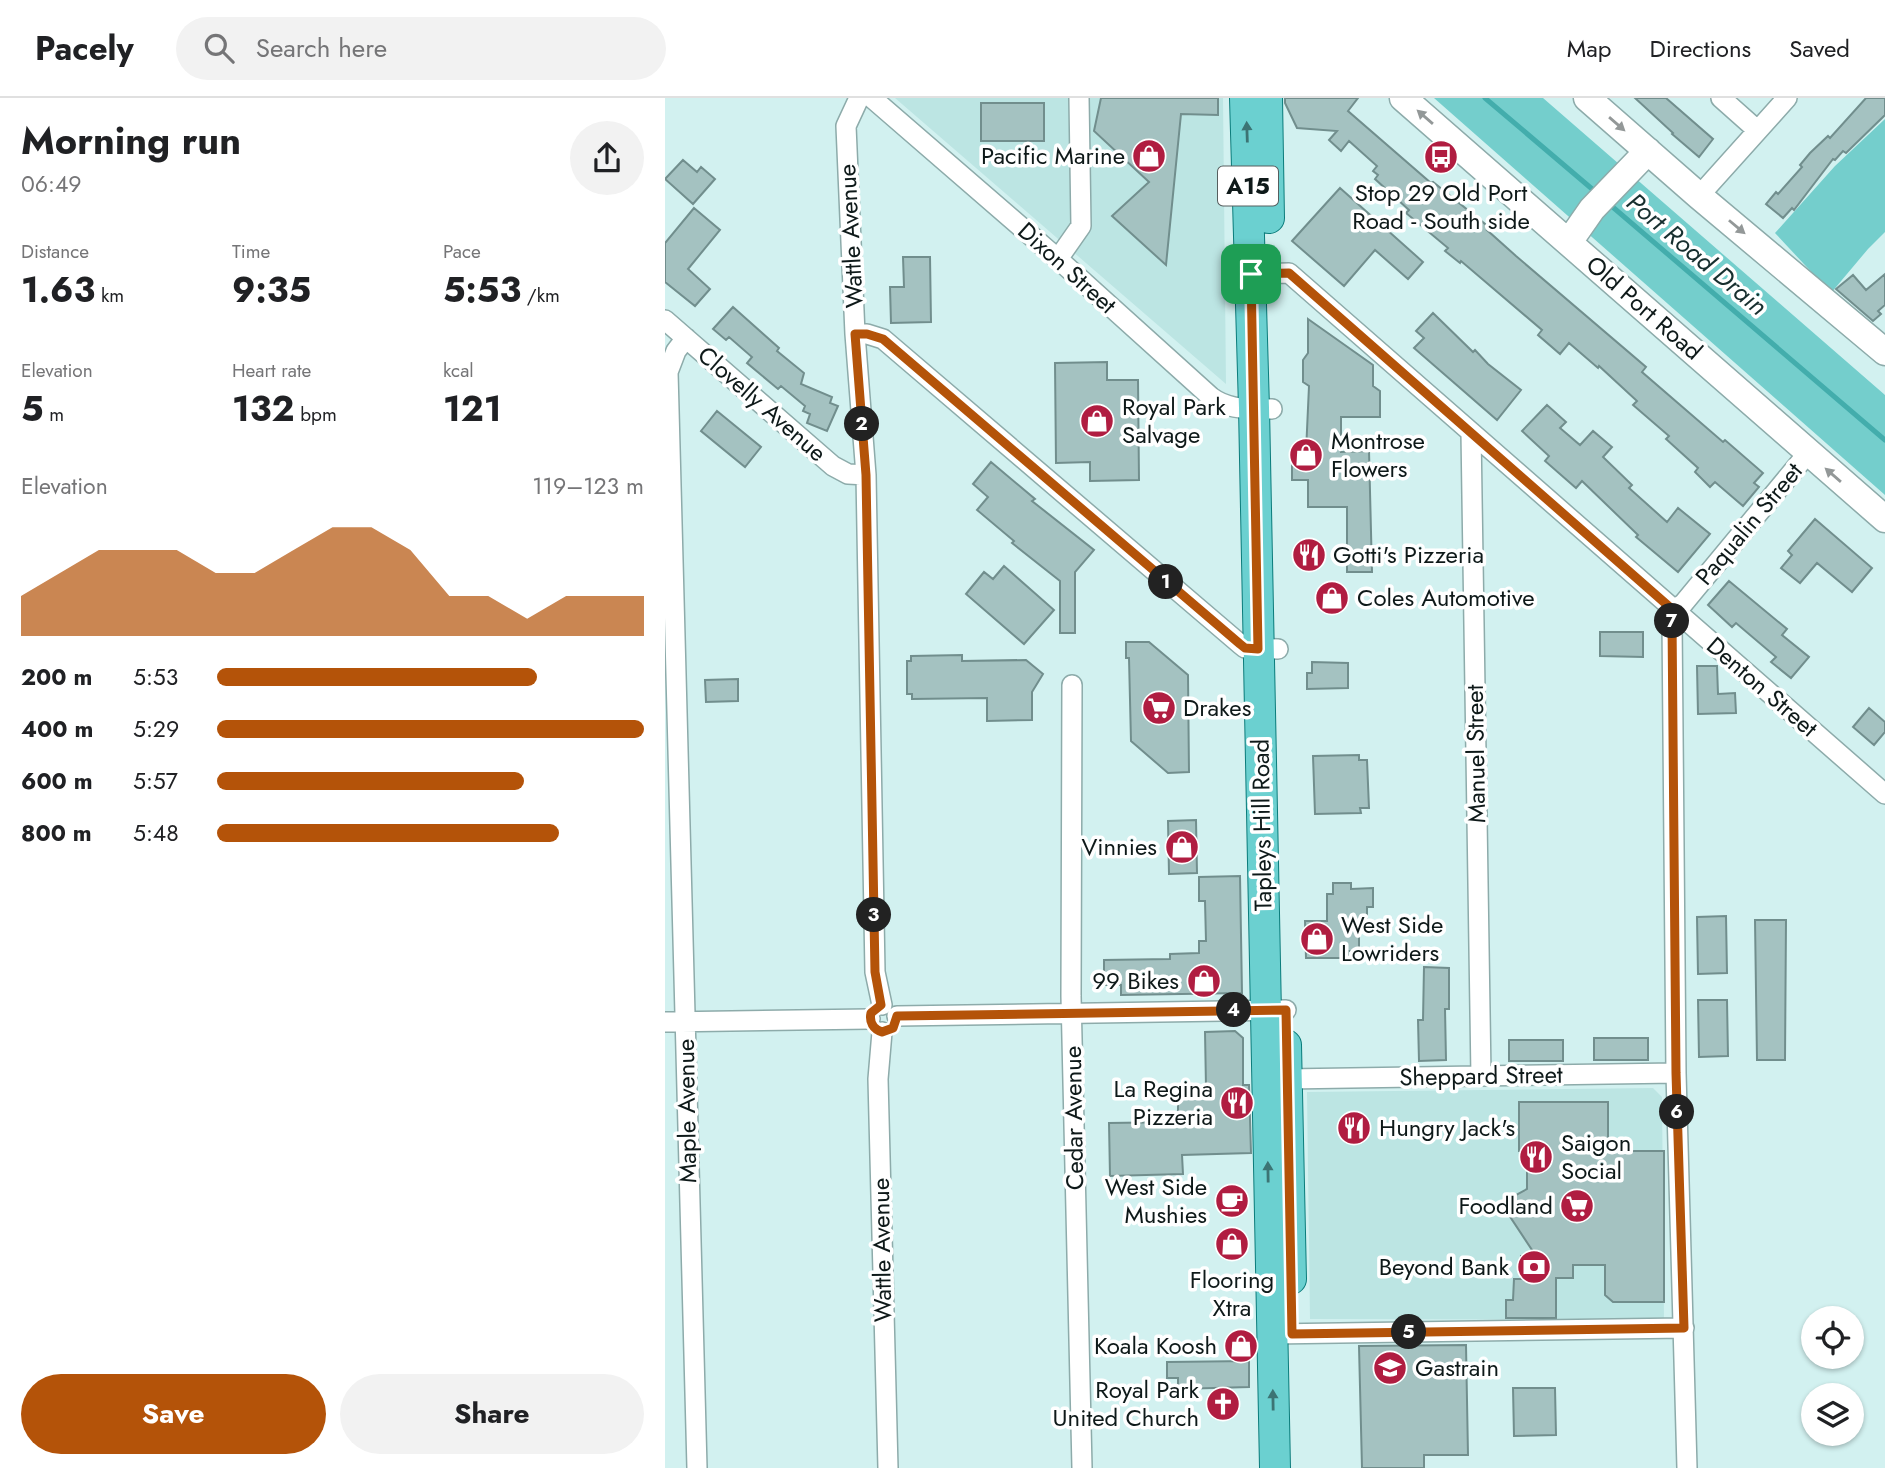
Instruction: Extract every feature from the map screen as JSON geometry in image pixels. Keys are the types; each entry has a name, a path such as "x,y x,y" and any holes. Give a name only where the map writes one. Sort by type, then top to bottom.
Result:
{"main road":[{"name":"Tapleys Hill Road","path":"1245,98 1261,273"},
{"name":"Tapleys Hill Road","path":"1268,98 1261,273 1263,408 1282,1334 1295,1468"},
{"name":"Old Port Road","path":"1403,98 1885,519"},
{"path":"1587,98 1699,196 1882,345"},
{"path":"1569,242 1593,209 1648,151"},
{"name":"Tapleys Hill Road","path":"1275,1468 1282,1334 1287,1079 1276,1010"}],"street":[{"name":"Wattle Avenue","path":"859,98 846,126 855,334 866,475 875,972 883,1018 878,1079 888,1468"},
{"name":"Dixon Street","path":"872,98 1058,259 1211,397 1222,405 1234,408 1263,408"},
{"path":"1058,259 1081,226 1079,98"},
{"path":"1721,98 1757,130"},
{"path":"1699,196 1787,98"},
{"name":"Denton Street","path":"1261,273 1289,273 1885,794"},
{"name":"Clovelly Avenue","path":"665,320 833,466 848,474 866,475"},
{"path":"855,334 867,334 883,339 1245,648 1268,649"},
{"name":"Maple Avenue","path":"686,338 676,351 669,372 697,1468"},
{"name":"Manuel Street","path":"1471,432 1481,1076"},
{"name":"Paqualin Street","path":"1673,610 1683,604 1808,453"},
{"path":"1673,610 1676,1073 1687,1468"},
{"name":"Cedar Avenue","path":"1072,685 1072,1014 1082,1468"},
{"path":"665,1022 1276,1010"},
{"name":"Sheppard Street","path":"1287,1079 1676,1073"},
{"path":"1282,1334 1684,1328"}],"shaded area":[{"path":"895,98 1223,98 1226,384"},
{"path":"1434,98 1543,98 1885,395 1885,495"},
{"path":"1885,119 1885,232 1831,293 1775,233 1835,166"},
{"path":"1653,1088 1662,1097 1664,1320 1310,1319 1307,1092"}],"building":[{"name":"Pacific Marine","path":"1101,98 1218,98 1218,115 1181,114 1166,265 1112,216 1149,182 1094,131"},
{"path":"1285,98 1358,98 1348,111 1431,183 1490,228 1487,230 1516,256 1646,367 1642,372 1763,473 1754,483 1759,487 1743,506 1715,482 1710,487 1695,472 1698,468 1666,439 1669,436 1633,405 1637,401 1599,366 1598,368 1569,343 1560,354 1538,335 1542,330 1461,261 1460,263 1445,251 1448,248 1406,213 1409,210 1375,179 1378,175 1373,171 1377,166 1349,141 1341,151 1329,140 1337,131 1297,128"},
{"path":"1635,98 1666,98 1713,139 1699,157"},
{"path":"1866,98 1885,98 1885,115 1846,153 1843,151 1833,159 1794,210 1792,208 1783,218 1766,204 1802,167 1800,165 1810,153 1828,136 1830,138"},
{"path":"981,103 1044,103 1044,141 981,141"},
{"path":"683,160 697,172 701,167 715,179 693,204 665,179"},
{"path":"1340,188 1423,262 1408,279 1375,250 1344,286 1292,241"},
{"path":"694,208 720,230 688,269 710,289 695,306 665,282 665,243"},
{"path":"903,257 930,257 931,322 891,323 890,287 904,287"},
{"path":"1885,274 1885,305 1878,311 1881,314 1873,321 1836,289 1853,275 1866,290"},
{"path":"733,307 779,348 777,351 804,373 801,384 832,397 830,403 838,406 827,431 807,423 810,414 803,411 805,406 781,386 778,389 747,363 752,357 729,337 726,340 713,329"},
{"path":"1433,313 1473,352 1475,350 1521,390 1497,420 1414,348 1424,338 1416,331"},
{"path":"1308,319 1373,365 1373,386 1380,391 1380,417 1341,417 1341,452 1369,451 1372,572 1347,572 1347,507 1308,507 1308,480 1292,480 1292,452 1306,452 1309,386 1303,382 1303,360 1308,353"},
{"name":"Royal Park Salvage","path":"1107,362 1107,380 1138,380 1139,480 1090,481 1090,462 1056,463 1055,363"},
{"path":"1547,405 1566,422 1560,428 1580,445 1593,431 1612,447 1603,457 1632,485 1629,488 1667,522 1678,508 1710,534 1678,572 1636,537 1638,535 1582,481 1576,488 1545,461 1549,456 1522,431"},
{"path":"717,411 761,447 745,467 701,431"},
{"path":"991,462 1035,499 1032,501 1094,550 1075,572 1075,633 1060,633 1060,581 1012,543 1014,541 977,510 988,497 973,484"},
{"path":"1815,519 1872,568 1852,592 1817,563 1800,583 1781,568 1792,555 1788,551"},
{"path":"1004,566 1054,610 1024,644 966,594 984,572 993,579"},
{"path":"1729,581 1787,629 1782,635 1809,657 1791,678 1771,662 1776,657 1736,623 1732,627 1708,605"},
{"path":"1600,632 1643,632 1643,657 1600,656"},
{"name":"Drakes","path":"1126,642 1149,642 1188,675 1189,772 1168,773 1131,741 1129,658 1126,658"},
{"path":"962,655 962,661 1026,660 1043,674 1032,692 1032,720 987,721 987,698 912,699 912,694 907,694 907,661 911,661 911,656"},
{"path":"1312,662 1348,663 1348,688 1307,689 1307,673 1312,673"},
{"path":"1697,666 1717,666 1718,694 1735,693 1736,713 1698,714"},
{"path":"738,679 738,701 706,702 705,680"},
{"path":"1869,708 1885,722 1885,732 1874,745 1853,727"},
{"path":"1359,755 1359,760 1367,760 1369,808 1360,808 1361,813 1315,814 1313,756"},
{"name":"Vinnies","path":"1196,820 1197,873 1169,874 1168,821"},
{"path":"1240,876 1242,993 1121,995 1121,985 1104,985 1104,960 1170,959 1170,954 1199,953 1199,941 1206,941 1205,901 1199,901 1199,877"},
{"path":"1333,883 1351,883 1351,889 1373,888 1373,907 1367,907 1367,929 1359,929 1359,951 1348,951 1348,958 1306,958 1305,921 1327,921 1327,894 1333,894"},
{"path":"1726,916 1727,973 1698,974 1697,917"},
{"path":"1755,920 1786,920 1785,1060 1757,1060"},
{"path":"1424,967 1449,968 1449,1009 1445,1009 1446,1060 1419,1061 1418,1020 1423,1020"},
{"path":"1698,1000 1727,1000 1728,1056 1699,1057"},
{"path":"1235,1031 1243,1038 1243,1085 1249,1085 1251,1153 1182,1155 1183,1174 1110,1176 1109,1123 1178,1122 1178,1087 1206,1087 1205,1032"},
{"path":"1594,1038 1648,1038 1648,1060 1594,1060"},
{"path":"1509,1040 1563,1040 1563,1061 1509,1061"},
{"path":"1519,1102 1608,1102 1608,1151 1664,1151 1664,1302 1613,1302 1605,1295 1605,1265 1573,1265 1573,1278 1556,1278 1556,1318 1506,1318 1506,1300 1513,1300 1514,1279 1521,1279 1521,1256 1536,1256 1501,1203 1527,1189 1527,1151 1519,1151"},
{"path":"1466,1345 1468,1455 1424,1455 1424,1468 1362,1468 1359,1346"},
{"path":"1249,1361 1249,1387 1178,1389 1178,1378 1167,1378 1167,1362"},
{"path":"1513,1388 1555,1388 1556,1435 1514,1436"}],"waterway":[{"name":"Port Road Drain","path":"1485,98 1598,194"},
{"name":"Port Road Drain","path":"1608,203 1885,440"}],"place":[{"name":"Pacific Marine","path":"1149,156"},
{"name":"Stop 29 Old Port Road - South side","path":"1441,157"},
{"name":"Royal Park Salvage","path":"1097,421"},
{"name":"Montrose Flowers","path":"1306,455"},
{"name":"Gotti's Pizzeria","path":"1309,555"},
{"name":"Coles Automotive","path":"1332,598"},
{"name":"Drakes","path":"1159,708"},
{"name":"Vinnies","path":"1182,847"},
{"name":"West Side Lowriders","path":"1317,939"},
{"name":"99 Bikes","path":"1204,981"},
{"name":"La Regina Pizzeria","path":"1237,1103"},
{"name":"Hungry Jack's","path":"1354,1128"},
{"name":"Saigon Social","path":"1536,1157"},
{"name":"West Side Mushies","path":"1232,1201"},
{"name":"Foodland","path":"1577,1206"},
{"name":"Flooring Xtra","path":"1232,1244"},
{"name":"Beyond Bank","path":"1534,1267"},
{"name":"Koala Koosh","path":"1241,1346"},
{"name":"Gastrain","path":"1390,1368"},
{"name":"Royal Park United Church","path":"1223,1404"}],"route":[{"path":"1289,273 1673,610 1676,1073 1684,1328 1292,1334 1286,1010 897,1016 893,1028 886,1032 875,1029 871,1022 871,1013 881,1005 875,972 866,475 855,334 867,334 883,339 1240,644 1245,648 1258,649 1251,274 1289,273"}]}
